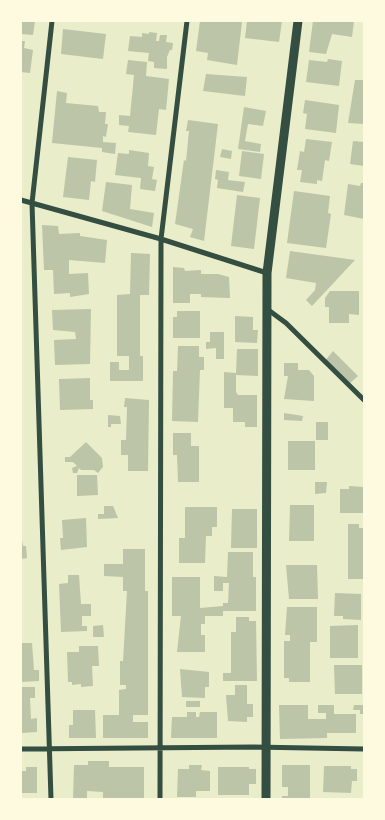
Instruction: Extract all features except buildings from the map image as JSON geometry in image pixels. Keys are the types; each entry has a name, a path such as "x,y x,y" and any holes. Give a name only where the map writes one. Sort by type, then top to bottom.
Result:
{"street":[{"path":"51,799 51,748 32,203 52,21"},
{"path":"160,799 161,239 187,21"},
{"path":"266,799 267,273 298,21"},
{"path":"21,200 161,239 267,273"},
{"path":"266,309 286,323 364,400"},
{"path":"21,749 159,747 364,749"}]}
